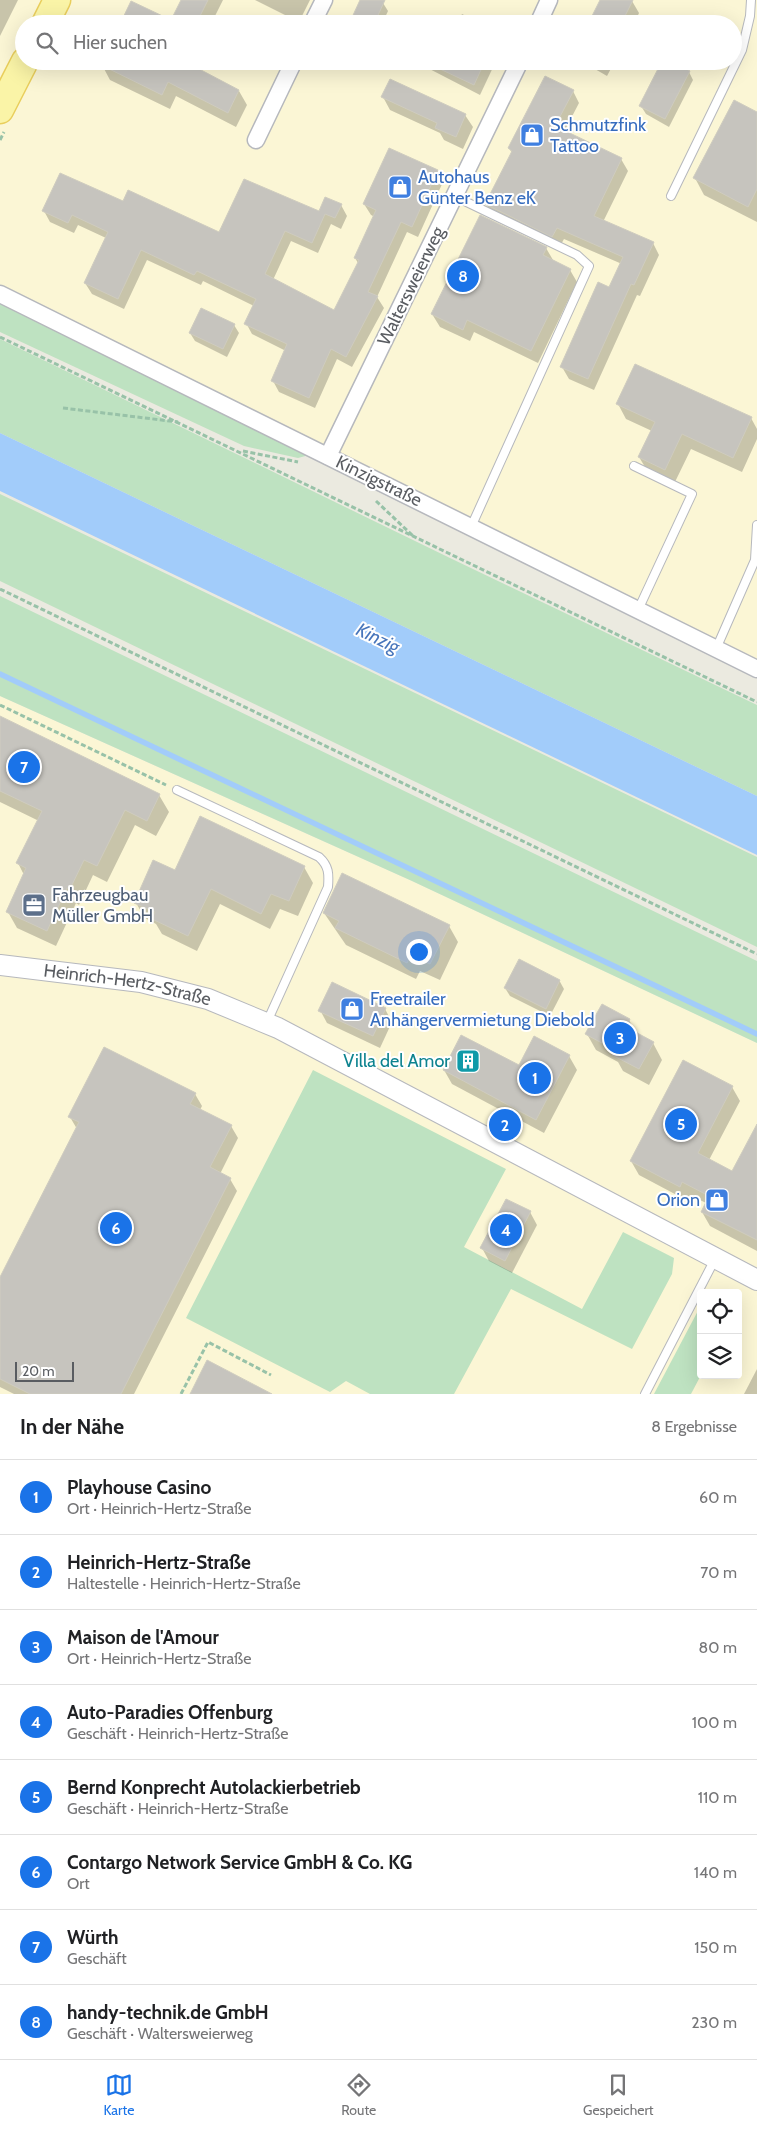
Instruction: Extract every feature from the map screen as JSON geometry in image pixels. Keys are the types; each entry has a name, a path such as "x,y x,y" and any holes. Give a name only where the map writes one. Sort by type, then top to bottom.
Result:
{"main road":[{"path":"50,15 57,0"},
{"path":"0,110 20,70"}],"street":[{"path":"316,15 324,0"},
{"path":"542,15 549,0"},
{"path":"256,140 290,70"},
{"name":"Waltersweierweg","path":"328,456 516,70"},
{"name":"Kinzigstraße","path":"0,294 757,669"},
{"name":"Heinrich-Hertz-Straße","path":"0,965 141,982 208,999 266,1023 757,1280"}],"lane":[{"path":"742,50 750,16 751,0"},
{"path":"671,196 732,70"},
{"path":"454,196 577,255 589,266 471,527"},
{"path":"634,466 692,494 638,610"},
{"path":"716,649 755,560 757,525"},
{"path":"177,790 319,858 326,864 329,874 328,887 266,1023"},
{"path":"645,1394 715,1259"}],"path":[{"path":"0,337 181,422 417,539 757,702"},
{"path":"62,408 181,422"},
{"path":"237,450 297,462 328,456"},
{"path":"0,589 757,954"},
{"path":"0,704 177,790"},
{"path":"180,1394 208,1342 271,1375"}],"shaded area":[{"path":"0,0 757,0 757,676 0,302"},
{"path":"0,696 412,881 757,1043 757,1394 0,1394"}],"green space":[{"path":"0,302 309,455 298,458 244,446 0,332"},
{"path":"0,339 757,705 757,796 0,433"},
{"path":"0,494 757,857 757,947 0,581"},
{"path":"0,596 757,961 757,1043 412,881 0,696"},
{"path":"313,1070 506,1169 464,1247 582,1309 623,1232 674,1258 672,1274 632,1349 511,1289 454,1394 370,1394 346,1381 330,1392 186,1318"},
{"path":"697,1313 697,1379 699,1379 691,1394 654,1394"}],"water":[{"name":"Kinzig","path":"0,433 757,796 757,855 0,491"}],"building":[{"path":"181,0 208,0 200,15 174,15"},
{"path":"360,0 385,0 378,15 353,15"},
{"path":"600,0 633,0 626,15 592,15"},
{"path":"131,1 160,15 124,15"},
{"path":"111,70 201,70 239,90 228,113 168,82 162,95"},
{"path":"442,70 481,70 474,85"},
{"path":"657,70 690,71 665,119 639,106"},
{"path":"545,76 574,90 555,126 622,158 594,216 654,242 634,285 631,284 588,379 560,367 598,282 609,287 623,257 557,228 552,237 485,204 512,151 508,148"},
{"path":"390,79 466,114 456,137 435,128 437,123 381,97"},
{"path":"734,100 757,112 757,189 748,207 693,178"},
{"path":"389,148 438,170 412,227 401,222 368,292 378,296 346,357 331,349 309,398 271,381 287,344 244,324 256,299 197,271 194,275 141,250 118,299 84,283 108,232 72,215 68,223 42,211 60,173 123,201 128,190 219,232 244,179 319,211 325,197 342,204 335,218 325,214 312,243 285,231 265,274 334,310 359,260 354,258 376,210 363,204"},
{"path":"480,215 547,247 543,255 571,269 531,351 467,320 463,330 431,314"},
{"path":"201,308 235,324 223,349 189,333"},
{"path":"635,364 752,417 733,458 682,434 665,470 638,457 655,422 616,404"},
{"path":"0,716 160,794 147,821 125,810 97,866 84,860 70,889 67,888 47,931 6,912 26,868 16,863 42,811 0,791"},
{"path":"200,816 305,866 289,901 271,894 261,914 211,889 188,936 152,919 155,912 134,903 153,860 175,870"},
{"path":"342,873 450,925 430,964 411,955 407,963 335,928 339,921 323,913"},
{"path":"519,959 560,980 546,1009 504,988"},
{"name":"Freetrailer Anhängervermietung Diebold","path":"332,982 386,1008 373,1036 318,1011"},
{"path":"602,1004 630,1019 626,1027 654,1042 639,1069 612,1055 615,1050 585,1034"},
{"path":"461,1035 519,1065 534,1036 570,1055 536,1120 443,1070"},
{"path":"104,1047 196,1093 190,1104 232,1125 210,1167 231,1178 121,1394 30,1394 0,1379 0,1277 79,1122 68,1117"},
{"path":"683,1060 733,1086 698,1153 732,1171 757,1124 757,1240 701,1212 709,1196 682,1182 680,1187 630,1161"},
{"path":"506,1199 531,1211 505,1261 480,1248"},
{"path":"207,1360 272,1394 190,1394"}],"waterway":[{"path":"0,674 757,1034"}],"place":[{"name":"Schmutzfink Tattoo","path":"532,135"},
{"name":"Autohaus Günter Benz eK","path":"400,187"},
{"name":"handy-technik.de GmbH","path":"463,276"},
{"name":"Würth","path":"24,767"},
{"name":"Fahrzeugbau Müller GmbH","path":"34,905"},
{"name":"Freetrailer Anhängervermietung Diebold","path":"352,1009"},
{"name":"Maison de l'Amour","path":"620,1038"},
{"name":"Villa del Amor","path":"468,1061"},
{"name":"Playhouse Casino","path":"535,1078"},
{"name":"Bernd Konprecht Autolackierbetrieb","path":"681,1124"},
{"name":"Heinrich-Hertz-Straße","path":"505,1125"},
{"name":"Orion","path":"717,1200"},
{"name":"Contargo Network Service GmbH & Co. KG","path":"116,1228"},
{"name":"Auto-Paradies Offenburg","path":"506,1230"}]}
